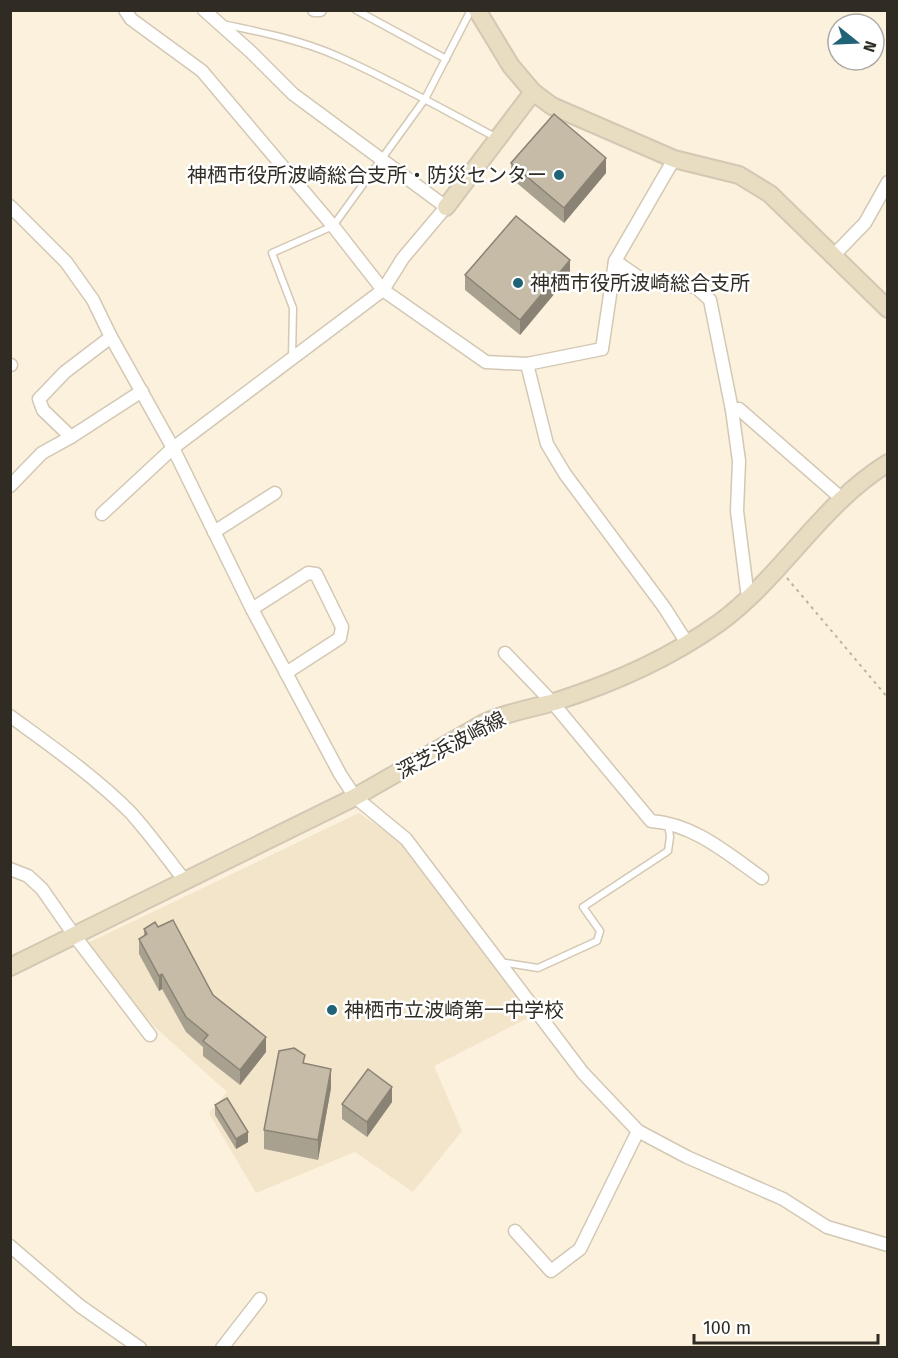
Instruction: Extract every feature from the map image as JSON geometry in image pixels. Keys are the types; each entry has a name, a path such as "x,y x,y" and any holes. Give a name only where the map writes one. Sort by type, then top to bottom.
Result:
{"main road":[{"path":"477,10 511,66 533,92 552,106 674,159 747,180 770,194 888,309"},
{"path":"446,207 533,92"},
{"name":"深芝浜波崎線","path":"10,967 355,797 484,723 499,716 552,702 619,678 687,644 720,622 748,598 841,498 888,463"}],"street":[{"path":"125,10 131,19 202,71 333,226 383,290 486,362 527,364 602,349 615,261 674,159"},
{"path":"102,514 173,448 383,290 403,258 446,207 293,94 204,10"},
{"path":"314,10 320,10"},
{"path":"833,256 865,224 888,182"},
{"path":"10,206 66,262 93,300 173,448 252,609 340,774 355,797 406,839 583,1073 639,1131 687,1157 783,1199 827,1227 888,1245"},
{"path":"615,261 644,281 696,287 710,300 732,410 739,460 737,511 748,598"},
{"path":"71,437 43,410 39,399 64,372 111,337"},
{"path":"527,364 547,444 565,474 664,607 687,644"},
{"path":"10,486 42,453 142,392"},
{"path":"732,410 739,409 841,498"},
{"path":"214,532 275,493"},
{"path":"252,609 308,573 316,574 342,627 340,638 286,673"},
{"path":"505,653 552,702 651,821 668,822 696,832 762,878"},
{"path":"10,716 74,764 128,811 152,837 185,881"},
{"path":"10,869 28,876 42,889 150,1035"},
{"path":"515,1231 551,1271 580,1249 639,1131"},
{"path":"10,1246 80,1306 140,1347"},
{"path":"222,1347 260,1299"}],"lane":[{"path":"356,10 446,58"},
{"path":"292,358 293,308 272,253 333,226 424,99 471,10"},
{"path":"219,23 276,36 336,55 498,139"},
{"path":"501,965 506,963 538,968 597,941 600,931 583,907 668,851 670,837 668,822"}],"path":[{"path":"778,567 888,698"}],"shaded area":[{"name":"神栖市立波崎第一中学校","path":"359,813 405,845 487,953 530,1017 434,1066 462,1131 413,1192 355,1152 256,1193 209,1113 227,1092 155,1027 131,1002 88,943"}],"building":[{"name":"神栖市役所波崎総合支所・防災センター","path":"554,114 606,158 564,208 511,163"},
{"name":"神栖市役所波崎総合支所","path":"516,216 570,260 520,320 465,275"},
{"path":"173,920 213,995 266,1037 240,1070 203,1041 208,1035 186,1017 162,974 159,976 139,939 147,934 144,929 155,922 158,927"},
{"path":"294,1048 305,1055 303,1063 331,1069 318,1140 264,1130 279,1051"},
{"path":"368,1069 392,1087 367,1122 342,1104"},
{"path":"227,1098 248,1132 236,1139 215,1105"}],"place":[{"name":"神栖市役所波崎総合支所・防災センター","path":"559,175"},
{"name":"神栖市役所波崎総合支所","path":"518,283"},
{"name":"神栖市立波崎第一中学校","path":"332,1010"}]}
